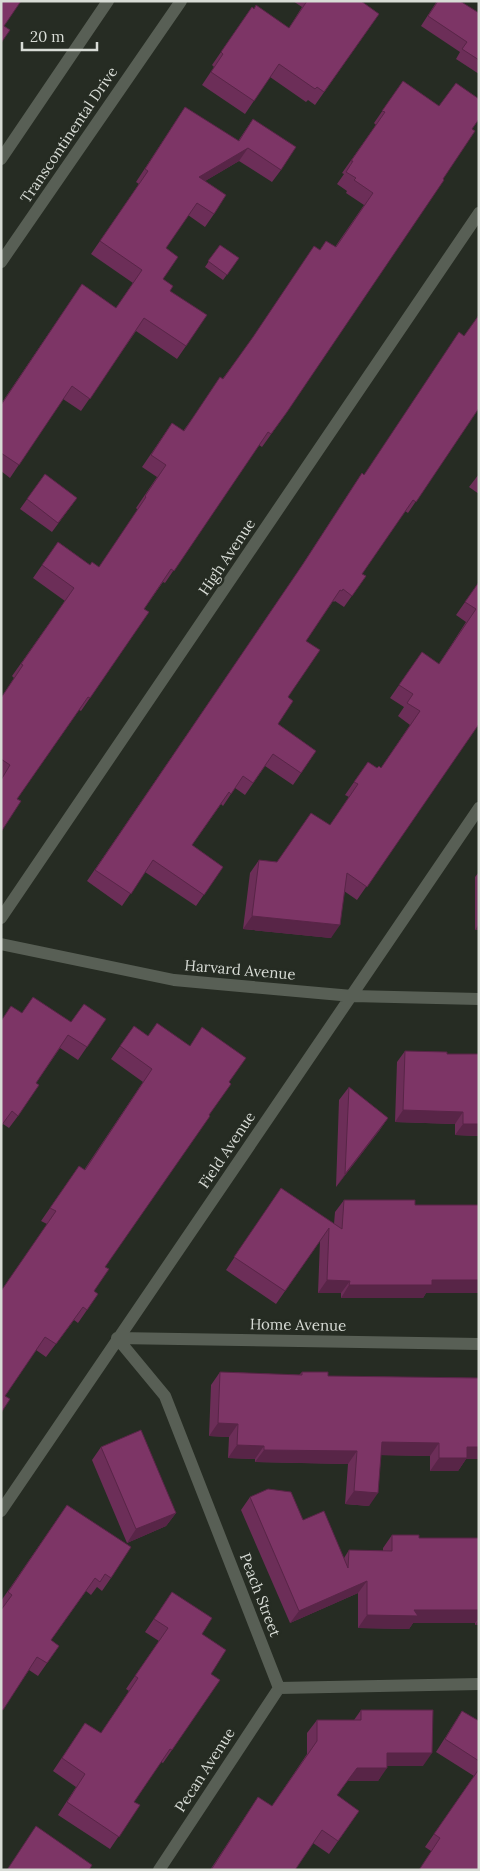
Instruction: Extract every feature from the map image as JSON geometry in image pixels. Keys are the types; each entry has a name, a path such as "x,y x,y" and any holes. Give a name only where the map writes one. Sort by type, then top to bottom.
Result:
{"street":[{"path":"1,159 108,1"},
{"name":"Transcontinental Drive","path":"1,262 180,1"},
{"name":"High Avenue","path":"1,918 479,213"},
{"name":"Field Avenue","path":"1,1511 479,808"},
{"name":"Harvard Avenue","path":"1,944 174,980 352,996 479,999"},
{"name":"Home Avenue","path":"117,1338 479,1344"},
{"name":"Peach Street","path":"117,1338 165,1396 278,1688"},
{"path":"278,1688 479,1684"},
{"name":"Pecan Avenue","path":"159,1870 278,1688"}],"building":[{"path":"1,1 21,1 4,26 10,30 1,43"},
{"path":"307,1 361,1 379,14 324,92 317,87 315,89 279,64 254,101 211,72 223,54 221,52 252,7 254,9 256,5 289,28"},
{"path":"438,1 460,1 479,13 479,60 462,49 467,42 428,16"},
{"path":"403,81 439,106 456,83 479,99 479,119 472,129 475,131 287,412 271,434 268,432 174,571 171,569 144,609 149,612 17,799 21,801 1,832 1,780 10,765 1,759 1,698 23,665 21,664 74,588 42,565 58,542 90,565 92,562 99,567 166,465 151,455 172,423 184,431 220,377 223,379 253,337 314,246 320,250 326,241 336,247 373,193 346,172 353,161 351,161 385,112 382,111"},
{"path":"185,107 239,141 253,119 296,147 281,170 248,148 199,177 226,195 214,214 197,203 166,248 178,257 163,279 173,286 170,291 207,315 186,346 144,318 90,399 72,386 19,465 1,453 1,405 82,284 116,308 142,270 100,241 148,171 145,169"},
{"path":"220,245 239,258 227,275 208,261"},
{"path":"479,315 479,408 416,502 413,500 362,574 366,576 352,596 343,589 342,591 340,590 306,641 320,650 288,697 293,701 278,724 316,751 301,773 273,754 253,783 243,776 231,794 229,792 192,845 223,867 204,895 153,860 131,894 95,870 459,332 464,336"},
{"path":"45,474 77,498 58,523 27,499"},
{"path":"479,582 479,724 367,887 347,873 340,925 252,916 259,860 277,862 311,813 330,825 358,784 354,782 368,762 377,768 379,766 381,768 420,711 407,703 413,694 399,685 422,652 439,664 476,609 465,602"},
{"path":"33,997 71,1022 84,1004 106,1019 87,1047 68,1035 36,1083 39,1085 18,1116 12,1111 1,1126 1,1021 11,1006 22,1013"},
{"path":"157,1023 190,1046 202,1027 246,1058 229,1082 231,1084 210,1116 105,1267 109,1269 94,1291 98,1294 87,1310 83,1307 56,1344 45,1337 5,1396 10,1399 1,1413 1,1291 56,1211 50,1208 79,1166 85,1170 152,1069 120,1046 134,1026 148,1036"},
{"path":"405,1051 479,1054 479,1124 463,1124 463,1112 403,1110"},
{"path":"349,1087 388,1118 345,1174"},
{"path":"281,1188 342,1229 344,1200 415,1200 415,1205 479,1205 479,1280 432,1280 432,1285 349,1285 350,1281 327,1280 329,1228 285,1291 234,1257"},
{"path":"220,1372 302,1375 302,1372 328,1372 328,1376 479,1378 479,1447 467,1447 467,1458 439,1458 439,1443 382,1442 378,1493 354,1491 357,1451 264,1450 264,1446 237,1445 238,1424 218,1423"},
{"path":"141,1430 176,1513 136,1529 101,1447"},
{"path":"268,1489 291,1492 303,1520 324,1511 348,1568 349,1550 392,1551 392,1535 419,1535 419,1538 479,1538 479,1610 414,1610 418,1616 367,1615 367,1581 299,1611 250,1497"},
{"path":"67,1505 131,1547 111,1578 105,1574 100,1582 95,1578 51,1640 59,1646 47,1663 37,1657 3,1710 1,1709 1,1610 12,1595 8,1592"},
{"path":"172,1592 212,1618 202,1634 226,1650 211,1674 220,1680 134,1802 140,1805 119,1837 67,1802 85,1774 62,1758 85,1723 101,1733 138,1678 135,1676 168,1628 154,1619"},
{"path":"361,1710 433,1710 432,1753 387,1753 387,1768 357,1768 337,1795 359,1811 338,1841 322,1830 295,1870 211,1870 258,1797 272,1806 317,1741 317,1720 361,1720"},
{"path":"462,1711 479,1721 479,1761 445,1739"},
{"path":"479,1769 479,1870 419,1870 440,1838 434,1834"},
{"path":"36,1826 92,1865 89,1870 7,1870"}]}
